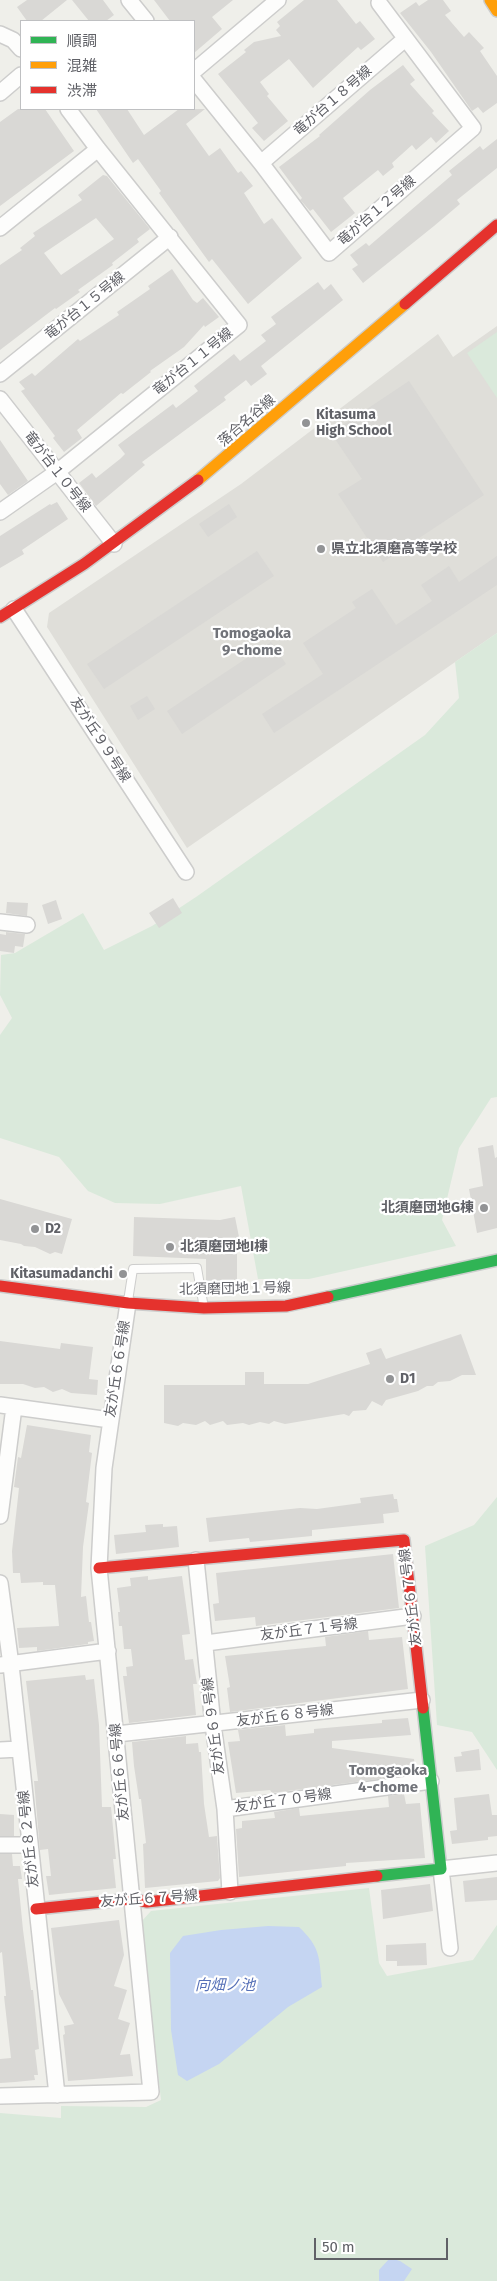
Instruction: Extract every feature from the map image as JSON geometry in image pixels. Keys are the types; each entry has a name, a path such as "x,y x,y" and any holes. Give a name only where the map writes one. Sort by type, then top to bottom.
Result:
{"street":[{"path":"129,0 145,20"},
{"path":"195,70 278,0"},
{"path":"490,0 497,11"},
{"name":"竜が台１２号線","path":"195,81 261,163 329,253 473,128 379,1"},
{"path":"0,34 13,40 20,48"},
{"name":"竜が台１８号線","path":"261,163 405,38"},
{"path":"0,93 20,76"},
{"name":"竜が台１１号線","path":"0,512 57,472 239,325 69,110"},
{"path":"0,228 98,149"},
{"name":"落合名谷線","path":"0,617 114,544 166,507 220,464 497,225"},
{"name":"竜が台１５号線","path":"0,374 170,237"},
{"name":"竜が台１０号線","path":"0,399 114,544"},
{"name":"友が丘９９号線","path":"14,609 186,872"},
{"path":"0,922 27,925"},
{"name":"北須磨団地１号線","path":"0,1286 128,1303 204,1308 286,1306 497,1260"},
{"name":"友が丘６６号線","path":"0,2096 151,2092 117,1734 99,1568 104,1468 128,1303"},
{"path":"0,1516 7,1406 110,1420"},
{"name":"友が丘６７号線","path":"99,1568 404,1540 450,1948"},
{"name":"友が丘６９号線","path":"196,1560 206,1643 212,1725 225,1809 230,1892"},
{"name":"友が丘８２号線","path":"0,1583 5,1665 20,1749 36,1910 58,2095"},
{"name":"友が丘７１号線","path":"206,1643 413,1616"},
{"path":"5,1665 108,1651"},
{"name":"友が丘６８号線","path":"117,1734 212,1725 422,1700"},
{"path":"0,1750 20,1749"},
{"name":"友が丘７０号線","path":"225,1809 431,1781"},
{"path":"0,1845 29,1845"},
{"name":"友が丘６７号線","path":"36,1910 132,1899 147,1902 497,1863"}],"lane":[{"path":"128,1303 133,1269 198,1268 204,1308"}],"shaded area":[{"name":"県立北須磨高等学校","path":"497,326 497,633 187,848 47,627 49,613 241,484 438,334 453,357"}],"green space":[{"path":"497,332 497,398 467,353"},
{"path":"497,633 497,1097 491,1098 459,1148 442,1220 456,1246 309,1279 258,1279 241,1186 160,1204 115,1203 88,1191 59,1157 0,1138 0,1035 12,1018 0,995 1,955 15,953 83,913 104,950 152,926 425,735 459,698 455,662"},
{"path":"497,1497 497,1770 472,1732 437,1725 425,1546 474,1525"},
{"path":"369,1888 379,1963 387,1976 473,1960 497,1925 497,2281 0,2281 0,2113 61,2118 61,2106 146,2107 161,2100 141,1922 151,1911"}],"water":[{"name":"向畑ノ池","path":"268,1926 299,1927 306,1934 318,1954 322,1987 288,2007 219,2064 187,2081 178,2075 171,2030 170,1953 183,1936 221,1930"},
{"path":"390,2258 400,2261 412,2269 404,2281 379,2281 379,2270"}],"building":[{"path":"27,0 67,0 42,20 26,20 17,7"},
{"path":"72,0 103,0 114,15 107,20 88,20"},
{"path":"154,0 233,0 212,17 222,29 195,52 195,20 169,20"},
{"path":"304,0 337,0 356,24 360,21 375,39 361,50 358,47 313,88 289,59 260,82 269,94 267,96 288,121 264,141 252,128 258,123 218,74 246,52 244,50 254,42 281,36 276,30 280,26 277,22"},
{"path":"428,0 443,0 451,11 445,15 464,37 469,32 484,48 480,51 497,76 497,103 483,113 478,107 472,111 431,52 400,13 416,2 419,6"},
{"path":"403,65 415,80 410,84 434,111 432,113 449,131 436,143 431,137 416,150 412,145 392,163 394,167 383,176 378,170 343,198 355,213 331,232 313,209 310,211 300,200 302,198 279,167 320,136 370,90"},
{"path":"18,109 46,110 74,151 0,206 0,122"},
{"path":"205,109 186,124 209,156 220,148 238,173 241,171 253,186 244,193 264,224 272,218 302,258 248,304 212,259 209,262 159,193 161,191 138,159 133,163 97,110 128,110 144,135 178,110"},
{"path":"497,139 497,168 457,200 460,204 363,283 352,269 358,265 350,255 366,243 369,246 452,175 449,171 480,146 483,150"},
{"path":"103,175 107,176 150,229 137,239 139,242 112,263 113,265 78,290 80,292 55,308 0,350 0,265 22,250 20,248 35,236 33,233 82,200 78,195","holes":["96,218 114,239 61,275 44,253"]},
{"path":"172,269 193,300 197,303 203,298 219,317 205,327 204,325 184,347 150,371 123,394 121,393 77,430 82,438 64,452 53,438 55,436 21,391 25,389 19,382 32,373 35,376 78,339 80,341 119,315 117,312 150,289 148,286"},
{"path":"318,282 324,290 331,284 343,300 261,366 267,374 251,386 246,380 224,397 226,400 142,462 145,465 96,506 79,483 92,473 96,478 120,459 125,454 118,445 173,404 176,408 198,391 194,386 234,354 240,361 266,341 261,335 276,324 271,317"},
{"path":"409,381 484,495 383,562 338,494 362,479 331,433"},
{"path":"0,440 28,481 8,495 0,484"},
{"path":"57,502 68,519 22,550 24,554 0,568 0,536 50,504"},
{"path":"229,504 237,517 208,537 199,524"},
{"path":"257,551 274,576 104,689 87,664"},
{"path":"497,556 497,585 274,733 262,714 323,674 303,643 356,608 352,602 372,589 396,625 432,601 421,585 449,566 459,582"},
{"path":"271,642 286,664 182,734 167,711"},
{"path":"147,696 155,709 138,720 130,706"},
{"path":"173,898 182,913 159,928 149,913"},
{"path":"56,900 62,919 48,924 42,905"},
{"path":"7,902 28,903 27,916 6,913"},
{"path":"6,932 25,934 23,947 15,946 14,953 0,951 0,934 6,935"},
{"path":"493,1145 495,1158 497,1157 497,1228 477,1233 469,1189 483,1186 478,1148"},
{"name":"D2","path":"0,1199 72,1219 62,1254 55,1252 50,1254 35,1247 0,1240"},
{"path":"134,1217 220,1220 235,1217 240,1242 237,1243 237,1289 206,1288 206,1259 133,1256"},
{"name":"D1","path":"461,1334 476,1375 462,1375 450,1381 438,1382 433,1386 427,1386 418,1391 386,1400 382,1406 372,1401 366,1410 353,1411 349,1416 344,1414 285,1424 274,1421 269,1424 260,1422 249,1425 243,1423 227,1425 223,1421 210,1425 205,1421 196,1425 183,1423 178,1426 164,1423 164,1385 245,1385 245,1372 264,1372 264,1384 308,1384 370,1364 366,1353 381,1348 386,1359"},
{"path":"0,1341 60,1349 61,1343 93,1347 89,1379 98,1380 97,1395 71,1393 62,1389 53,1392 44,1387 35,1388 23,1384 0,1384"},
{"path":"27,1425 91,1435 89,1452 92,1453 86,1502 89,1503 83,1547 81,1597 86,1596 89,1622 91,1622 94,1641 88,1642 88,1644 37,1651 37,1647 19,1648 17,1628 59,1626 55,1585 43,1585 43,1582 21,1583 20,1573 13,1573 12,1551 19,1488 14,1487 18,1457 21,1458"},
{"path":"393,1494 394,1499 397,1499 399,1512 383,1514 384,1523 312,1530 312,1536 250,1542 249,1538 209,1542 206,1518 300,1508 317,1509 361,1503 360,1498"},
{"path":"163,1524 163,1527 177,1526 179,1547 116,1554 114,1535 146,1532 145,1525"},
{"path":"393,1554 399,1608 256,1626 255,1617 215,1621 213,1604 219,1603 216,1573"},
{"path":"148,1576 148,1580 182,1576 190,1634 182,1635 185,1660 193,1659 197,1684 193,1684 196,1715 129,1723 123,1676 127,1676 126,1667 133,1666 131,1649 124,1649 122,1626 119,1626 118,1612 120,1612 117,1588 131,1586 130,1578"},
{"path":"368,1631 369,1640 402,1637 408,1689 230,1712 227,1688 230,1687 225,1656 326,1646 325,1637"},
{"path":"85,1675 86,1680 94,1679 99,1725 102,1807 111,1807 116,1859 113,1859 116,1888 49,1895 46,1876 51,1876 48,1849 40,1850 34,1781 38,1781 26,1681"},
{"path":"408,1718 411,1735 332,1741 332,1748 414,1759 416,1774 272,1793 270,1790 236,1793 228,1742 240,1741 238,1730 285,1725 286,1736 314,1733 314,1729 382,1723 382,1720"},
{"path":"186,1736 186,1744 198,1743 199,1752 201,1752 204,1804 209,1837 217,1836 220,1878 218,1881 145,1888 143,1844 146,1843 132,1742"},
{"path":"479,1749 481,1770 456,1772 454,1757 462,1756 461,1752"},
{"path":"404,1794 406,1804 420,1803 425,1858 346,1863 346,1866 239,1877 236,1829 242,1828 242,1821 275,1818 274,1812 299,1808 300,1816 389,1807 388,1796"},
{"path":"489,1794 492,1815 497,1815 497,1836 488,1837 488,1840 452,1844 450,1831 457,1830 454,1798"},
{"path":"0,1814 14,1815 14,1836 0,1836"},
{"path":"0,1854 12,1854 13,1866 20,1866 22,1879 18,1879 23,1930 31,1990 33,1990 39,2049 35,2050 38,2075 34,2075 35,2080 0,2083 0,2059 11,2058 4,1996 6,1996 2,1952 0,1953"},
{"path":"497,1877 497,1900 465,1902 463,1881"},
{"path":"430,1884 433,1911 383,1919 381,1890"},
{"path":"119,1920 124,1955 114,1986 127,1990 118,2019 130,2023 120,2055 130,2054 133,2076 68,2081 63,2035 65,2034 64,2026 74,2024 59,1994 51,1928"},
{"path":"426,1943 427,1965 397,1966 397,1961 386,1961 386,1945"}],"traffic: fast":[{"path":"328,1297 497,1260"},
{"path":"377,1876 441,1869 423,1708"}],"traffic: slow":[{"path":"490,0 497,11"},
{"path":"198,480 405,304"}],"traffic: jam":[{"path":"405,304 497,225"},
{"path":"0,617 84,564 198,480"},
{"path":"0,1286 128,1303 204,1308 286,1306 328,1297"},
{"path":"99,1568 404,1540 423,1708"},
{"path":"36,1909 132,1899 147,1902 377,1876"}],"place":[{"name":"Kitasuma High School","path":"306,423"},
{"name":"県立北須磨高等学校","path":"321,549"},
{"name":"北須磨団地G棟","path":"484,1208"},
{"name":"D2","path":"35,1229"},
{"name":"北須磨団地I棟","path":"170,1247"},
{"name":"Kitasumadanchi","path":"123,1274"},
{"name":"D1","path":"390,1379"}],"district":[{"name":"Tomogaoka 9-chome","path":"252,642"},
{"name":"Tomogaoka 4-chome","path":"388,1780"}]}
